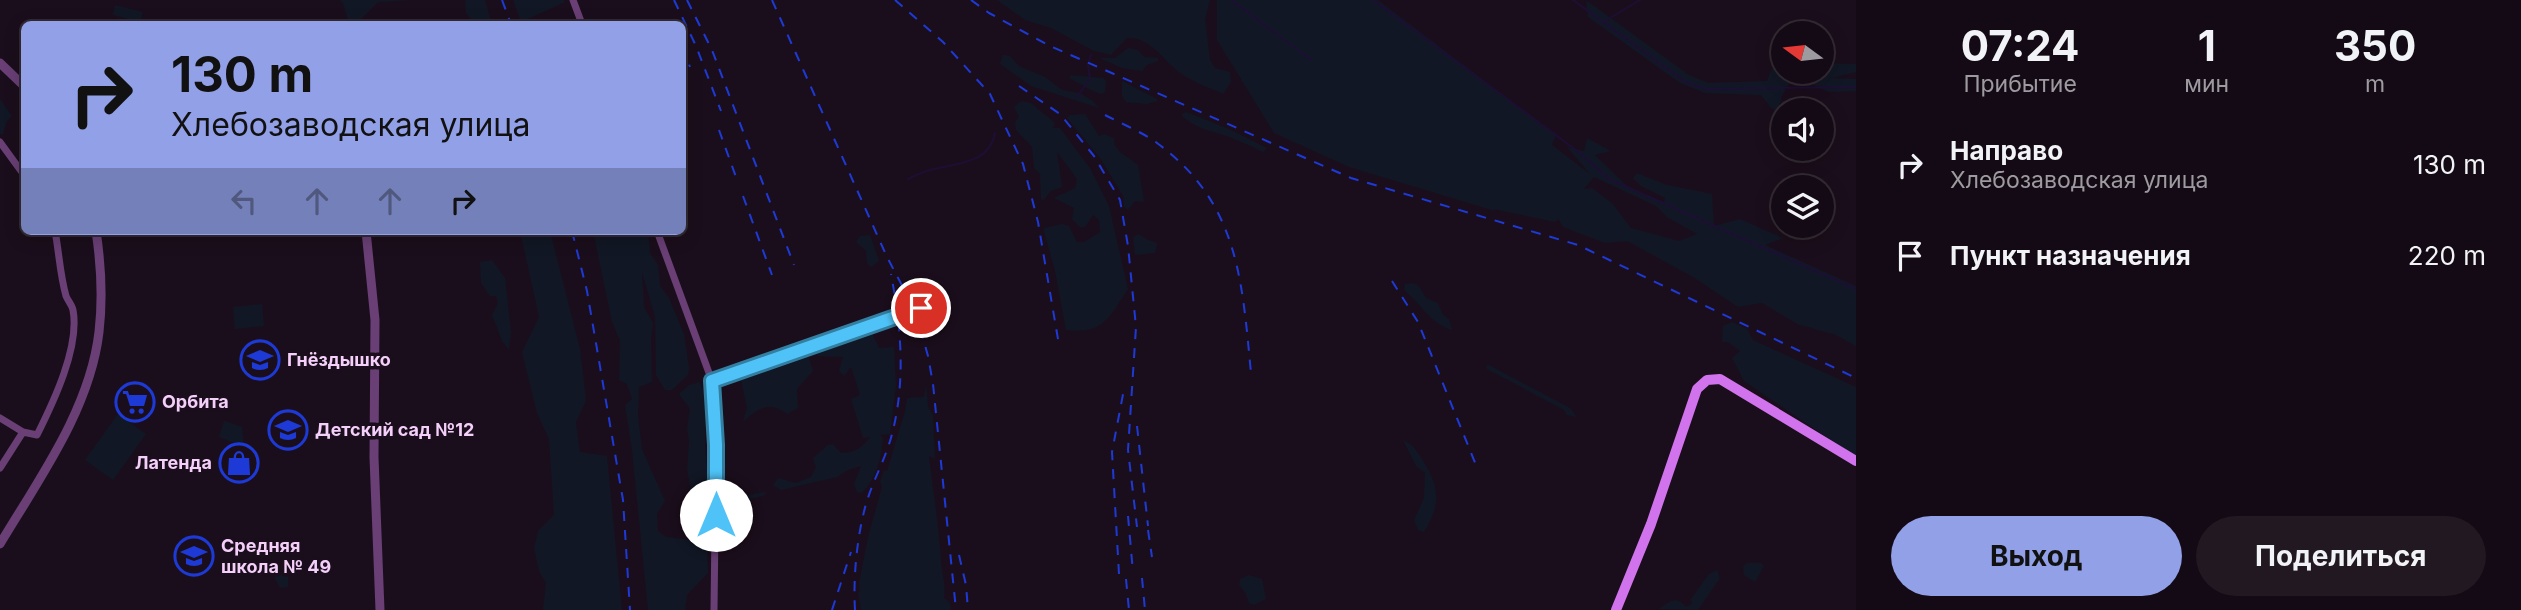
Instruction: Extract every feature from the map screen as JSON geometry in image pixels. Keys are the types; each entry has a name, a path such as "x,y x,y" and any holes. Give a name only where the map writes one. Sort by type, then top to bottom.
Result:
{"main road":[{"path":"1616,610 1651,524 1697,389 1707,380 1720,379 1856,461"}],"street":[{"path":"573,0 581,21"},
{"path":"0,62 21,83"},
{"path":"0,142 21,171"},
{"path":"0,418 23,432 37,435 51,407 74,335 73,309 66,296 56,235"},
{"path":"0,544 62,440 86,387 99,334 101,298 96,235"},
{"path":"366,235 375,320 374,457 380,610"},
{"path":"658,235 712,381 716,445 714,610"},
{"path":"712,381 921,308"},
{"path":"0,468 23,432"}],"shaded area":[{"path":"340,0 412,0 378,2 359,21 348,21"},
{"path":"465,0 485,0 491,21 473,21 466,13"},
{"path":"513,0 565,2 523,21 521,21"},
{"path":"997,0 1210,0 1205,19 1210,60 1215,68 1230,72 1231,82 1223,94 1202,85 1175,69 1144,41 1136,39 1127,38 1111,55 1094,51 1051,28 1025,20"},
{"path":"1217,0 1378,0 1556,135 1552,145 1590,174 1567,147 1584,151 1587,138 1611,151 1595,155 1628,187 1664,202 1665,198 1641,186 1633,178 1637,173 1667,185 1712,194 1714,226 1740,219 1771,233 1771,238 1783,238 1765,245 1856,286 1856,346 1836,335 1797,324 1762,303 1738,307 1693,277 1627,241 1605,243 1563,227 1558,219 1555,222 1494,209 1495,211 1349,167 1274,133 1217,40","holes":["1594,177 1656,206 1667,217 1697,234 1679,241 1631,228 1613,204 1592,188 1584,189"]},
{"path":"1586,0 1689,75 1709,83 1767,81 1771,70 1771,84 1789,84 1781,98 1771,98 1771,108 1761,95 1705,93 1680,83 1588,17"},
{"path":"115,5 143,12 140,21 113,15"},
{"path":"1128,48 1138,50 1144,57 1158,58 1158,61 1147,65 1142,71 1122,68 1099,58 1115,58"},
{"path":"1003,55 1010,56 1019,66 1045,77 1062,90 1080,93 1099,108 1031,86 1000,64"},
{"path":"1834,63 1856,64 1856,72 1834,78"},
{"path":"1071,75 1103,78 1106,81 1105,92 1102,94 1090,89 1069,78"},
{"path":"1834,78 1856,79 1856,91 1830,92 1811,84 1834,84"},
{"path":"1122,81 1157,101 1147,104 1126,102 1122,96"},
{"path":"0,99 12,116 7,121 3,134 0,134"},
{"path":"1021,101 1031,103 1055,123 1053,128 1060,128 1090,168 1109,206 1128,289 1104,322 1089,330 1066,330 1055,271 1043,228 1062,224 1069,226 1077,242 1084,242 1100,232 1099,220 1093,215 1085,227 1080,227 1072,219 1074,208 1054,198 1075,188 1077,179 1057,152 1062,187 1051,191 1044,200 1041,199 1040,174 1034,168 1032,147 1016,130 1015,122 1019,117 1014,107"},
{"path":"1186,112 1267,148 1263,152 1200,127 1181,115"},
{"path":"1085,114 1099,136 1104,134 1114,138 1114,144 1120,152 1138,165 1144,202 1135,201 1128,210 1124,206 1123,196 1100,158 1067,118 1070,115"},
{"path":"1139,234 1157,243 1155,253 1135,255 1133,237"},
{"path":"521,235 551,235 580,349 586,401 576,422 580,452 607,456 622,610 543,610 546,583 539,571 534,548 538,531 554,515 549,439 537,413 522,352 539,317"},
{"path":"594,235 648,235 650,253 658,265 660,286 669,298 684,334 689,368 688,375 672,390 665,390 656,375 655,317 642,272 644,307 653,323 652,382 639,387 638,416 642,449 665,501 657,514 658,531 666,537 694,540 700,536 707,523 711,525 707,543 708,573 687,595 685,610 648,610 625,405 632,399 627,384 619,380 620,341 612,322"},
{"path":"870,235 879,261 871,267 867,263 866,251 856,242 860,236"},
{"path":"492,260 505,278 511,332 509,350 502,341 492,315 498,303 496,296 490,296 481,283 480,262"},
{"path":"1413,283 1419,286 1426,298 1438,303 1443,315 1449,319 1452,330 1432,318 1404,290 1405,284"},
{"path":"262,304 264,326 235,329 233,307"},
{"path":"1732,322 1747,329 1753,340 1856,387 1856,457 1744,381 1732,358 1740,351 1728,342 1722,342 1723,326"},
{"path":"872,333 879,348 894,347 896,385 890,434 880,435 883,438 881,453 871,481 862,493 857,492 854,484 861,466 837,477 781,490 773,485 778,478 796,483 811,477 816,467 813,458 828,445 833,444 841,453 850,452 861,447 870,437 863,438 851,399 860,395 851,367 844,376 839,371 843,357 817,356 834,343"},
{"path":"808,356 813,371 797,389 798,408 787,414 775,408 764,408 743,422 747,408 741,380"},
{"path":"1489,365 1570,408 1577,417 1567,415 1564,410 1487,369 1486,366"},
{"path":"699,382 705,396 706,411 708,489 704,518 692,497 687,469 690,409 679,394 689,385"},
{"path":"926,384 928,407 933,415 935,459 929,456 944,598 951,608 861,610 859,583 882,487 880,482 884,470 887,471 907,398 924,397"},
{"path":"118,414 146,434 113,480 85,460"},
{"path":"224,421 242,427 244,447 219,437"},
{"path":"1403,440 1418,453 1435,486 1434,512 1424,532 1418,530 1414,520 1424,498 1425,473 1416,466"},
{"path":"723,488 726,497 730,498 766,492 765,495 737,502 722,510 718,504 717,490"},
{"path":"724,513 727,516 736,513 739,531 726,535 720,526 719,516"},
{"path":"274,562 288,576 288,587 280,588 268,565"},
{"path":"1747,563 1761,563 1764,566 1755,582 1744,575 1743,567"},
{"path":"1717,570 1720,578 1698,610 1658,609 1675,601 1686,607 1692,604 1691,599 1709,574"},
{"path":"1249,575 1262,579 1266,599 1254,605 1249,603 1239,585 1240,579"}],"waterway":[{"path":"1231,0 1311,60"},
{"path":"1373,0 1580,153 1609,179 1856,289"},
{"path":"1573,0 1684,81 1704,89 1856,87"},
{"path":"1605,21 1640,0"},
{"path":"1076,98 1090,79 1088,64 1091,55"},
{"path":"908,179 927,171 974,159 987,150 995,133"}],"railway":[{"path":"502,0 510,21"},
{"path":"674,0 684,21"},
{"path":"687,0 712,50 794,265"},
{"path":"772,0 887,257 915,310 933,384 956,610"},
{"path":"895,0 943,42 990,94 1023,164 1038,222 1059,345"},
{"path":"971,0 989,13 1050,46 1351,178 1578,245 1856,378"},
{"path":"686,25 721,111"},
{"path":"686,57 690,67"},
{"path":"1019,86 1060,114 1094,156 1120,200 1128,246 1136,327 1128,450 1137,527"},
{"path":"1105,115 1157,143 1184,166 1205,191 1220,218 1239,276 1251,373"},
{"path":"719,130 736,177"},
{"path":"743,196 772,275"},
{"path":"573,235 587,291 623,500 630,610"},
{"path":"855,610 856,557 860,529 869,495 889,443 899,394 899,334 891,274"},
{"path":"1392,281 1418,322 1478,470"},
{"path":"1119,574 1112,452 1124,389"},
{"path":"1137,426 1148,526"},
{"path":"1128,516 1133,572"},
{"path":"1148,530 1152,557"},
{"path":"832,610 851,552"},
{"path":"959,555 968,610"},
{"path":"1142,578 1145,610"},
{"path":"1126,579 1129,610"}],"place":[{"name":"Гнёздышко","path":"260,360"},
{"name":"Орбита","path":"135,402"},
{"name":"Детский сад №12","path":"288,430"},
{"name":"Латенда","path":"239,463"},
{"name":"Средняя школа № 49","path":"194,556"}],"route":[{"path":"716,515 712,381 921,308"}]}
